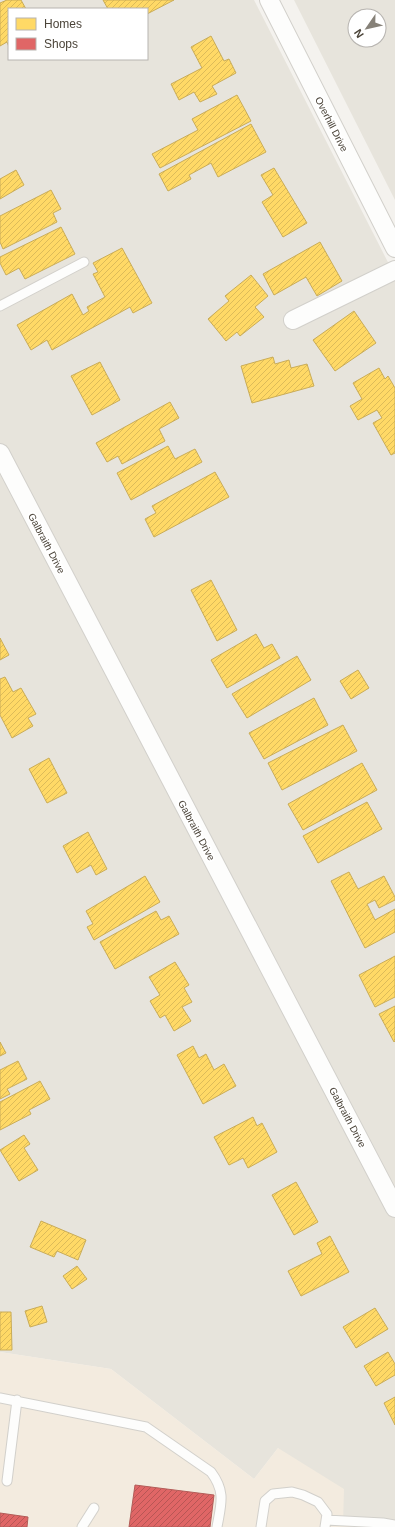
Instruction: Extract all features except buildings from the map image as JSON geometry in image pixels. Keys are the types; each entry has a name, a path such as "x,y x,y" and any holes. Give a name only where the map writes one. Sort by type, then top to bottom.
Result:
{"street":[{"name":"Overhill Drive","path":"269,0 395,248"},
{"path":"293,320 395,270"},
{"name":"Galbraith Drive","path":"0,453 395,1208"}],"lane":[{"path":"0,306 84,262"},
{"path":"0,1398 17,1400 146,1427 211,1472 218,1482 222,1497 217,1527"},
{"path":"7,1481 17,1400"},
{"path":"262,1527 265,1501 273,1494 292,1492 303,1494 318,1502 327,1514 326,1524 382,1523 395,1525"},
{"path":"82,1527 94,1508"}],"shaded area":[{"path":"0,0 254,0 395,276 395,1527 362,1527 343,1524 278,1448 254,1479 111,1369 0,1352"},
{"path":"294,0 395,0 395,200"},
{"path":"0,1352 111,1369 254,1479 278,1448 344,1489 343,1524 362,1527 0,1527"}]}
